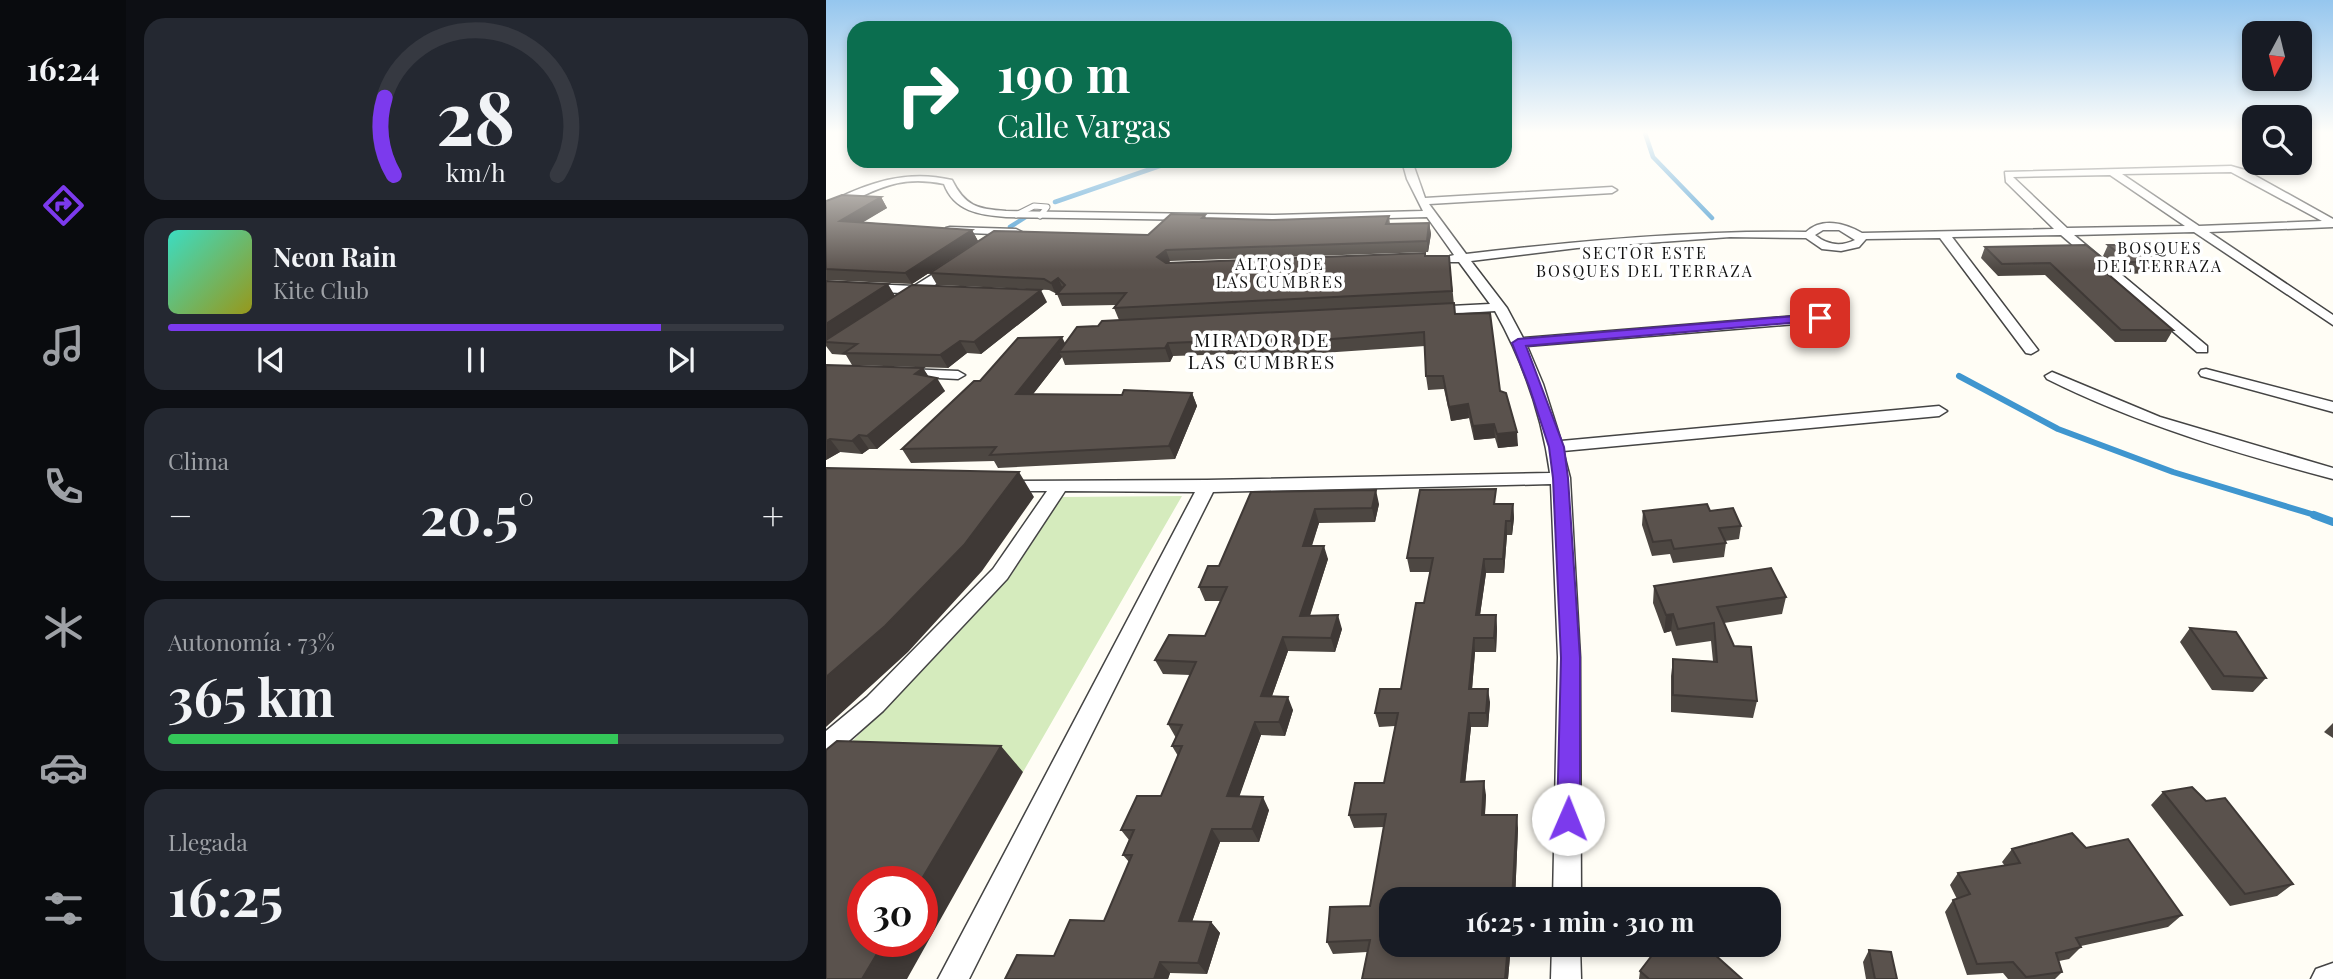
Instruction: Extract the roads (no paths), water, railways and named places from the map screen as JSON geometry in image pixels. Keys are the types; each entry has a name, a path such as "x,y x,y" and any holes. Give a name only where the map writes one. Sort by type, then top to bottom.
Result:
{"street":[{"path":"826,208 867,187 908,179"},
{"path":"933,179 948,182 959,203 974,209 1021,215 1275,218 1430,214"},
{"path":"1414,179 1430,214 1499,307 1536,386 1556,447 1561,478 1571,658 1567,887"},
{"path":"2010,179 2065,233 2202,349"},
{"path":"2123,179 2333,321"},
{"path":"2254,179 2333,223"},
{"path":"1423,201 1612,190"},
{"path":"894,305 1002,232 1021,215"},
{"path":"1809,235 1813,230 1823,227 1852,231 1860,236 2065,233 2333,223"},
{"path":"932,229 1029,233"},
{"path":"1443,260 1577,245 1730,234 1809,235"},
{"path":"1809,235 1812,240 1833,247 1856,246 1861,241 1860,236"},
{"path":"1944,235 2031,350"},
{"path":"826,286 943,291"},
{"path":"1410,312 1499,307"},
{"path":"1518,343 1820,318"},
{"path":"892,373 958,375"},
{"path":"2206,373 2333,407"},
{"path":"2052,376 2111,405 2150,419 2333,474"},
{"path":"1556,447 1939,411"},
{"path":"993,485 1207,486 1561,478"},
{"path":"826,746 875,704 1000,574 1059,486"},
{"path":"953,979 1207,486"},
{"path":"1566,957 1566,979"},
{"path":"2326,979 2333,978"}],"waterway":[{"path":"1055,202 1123,179"},
{"path":"1674,179 1712,218"},
{"path":"1010,227 1027,216"},
{"path":"1959,376 2058,429 2173,472 2318,516"},
{"path":"2314,515 2333,522"}],"district":[{"name":"BOSQUES DEL TERRAZA","path":"2160,256"},
{"name":"SECTOR ESTE BOSQUES DEL TERRAZA","path":"1645,261"},
{"name":"ALTOS DE LAS CUMBRES","path":"1280,272"},
{"name":"MIRADOR DE LAS CUMBRES","path":"1262,350"}]}
